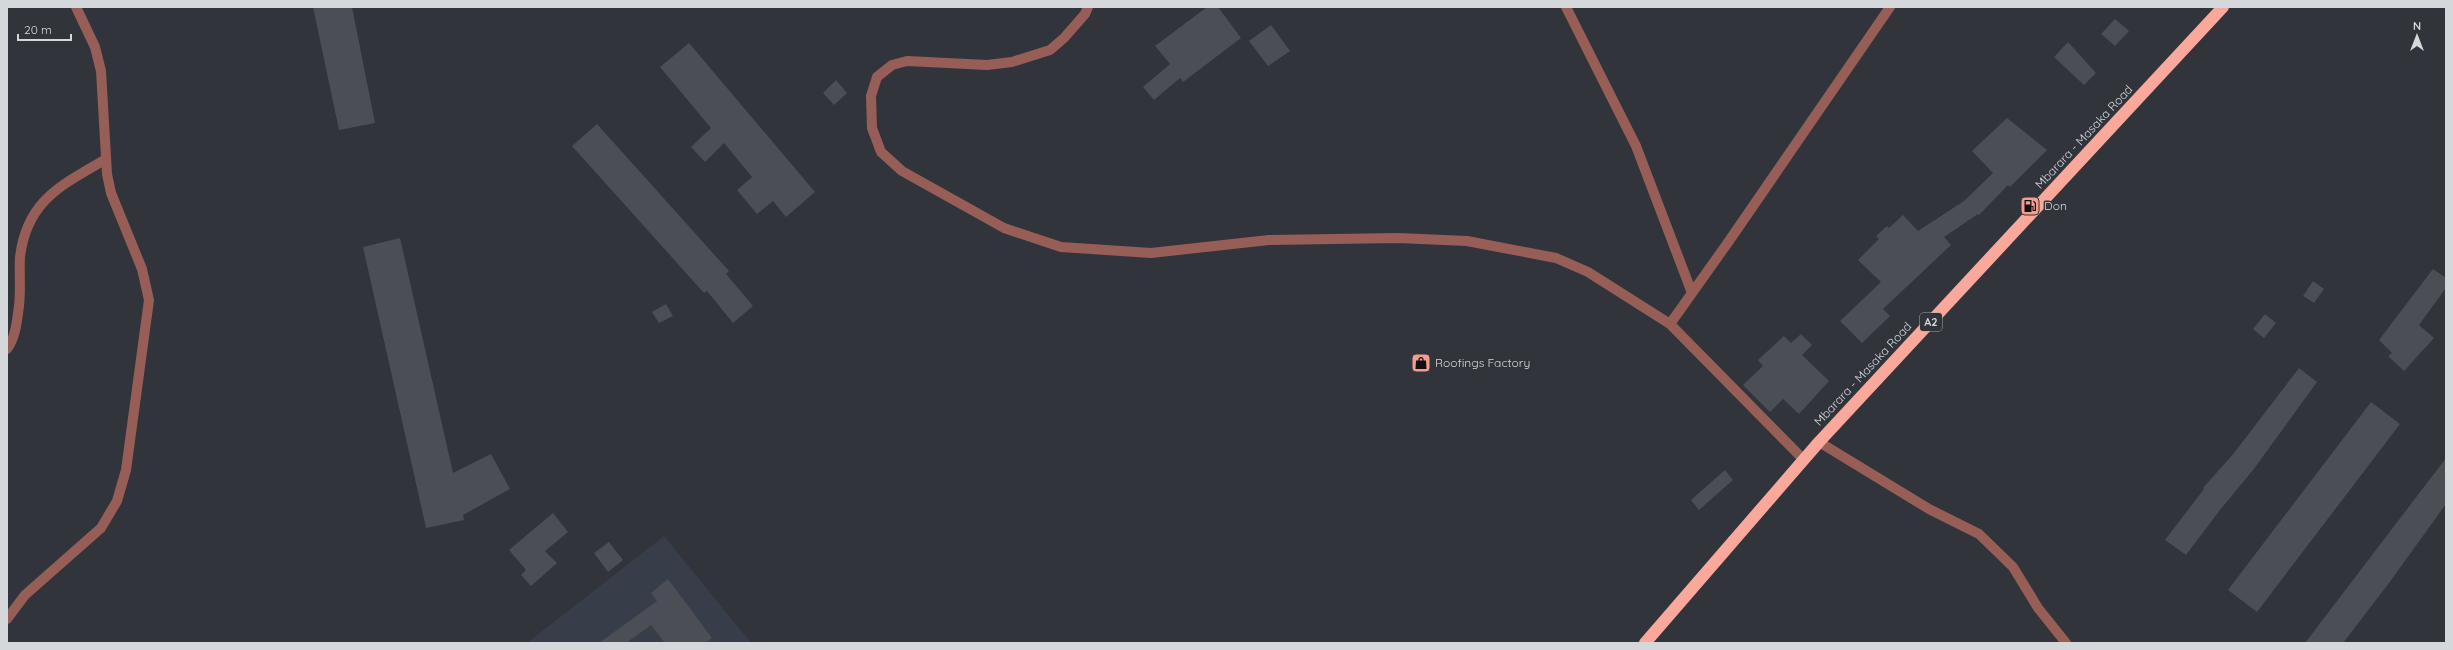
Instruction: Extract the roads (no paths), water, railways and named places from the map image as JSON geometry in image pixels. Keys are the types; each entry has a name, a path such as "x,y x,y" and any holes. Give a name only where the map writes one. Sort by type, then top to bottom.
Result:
{"highway":[{"name":"Mbarara - Masaka Road","path":"1645,643 1819,442 2223,7"}],"street":[{"path":"7,619 25,595 101,528 117,501 126,470 149,300 142,268 111,193 106,159 101,71 95,47 76,7"},
{"path":"1088,7 1085,14 1050,50 1012,62 987,65 906,61 892,65 877,77 871,96 872,128 881,152 902,171 1004,228 1061,247 1151,253 1269,240 1398,238 1467,241 1556,258 1588,272 1670,324 1804,460"},
{"path":"1566,7 1636,146 1692,293"},
{"path":"1670,324 1890,7"},
{"path":"7,349 16,328 20,294 20,257 25,232 34,213 45,198 61,186 106,159"},
{"path":"1819,442 1929,509 1979,534 2013,567 2038,608 2066,643"}],"place":[{"name":"Don","path":"2030,206"},
{"name":"Roofings Factory","path":"1421,363"}]}
